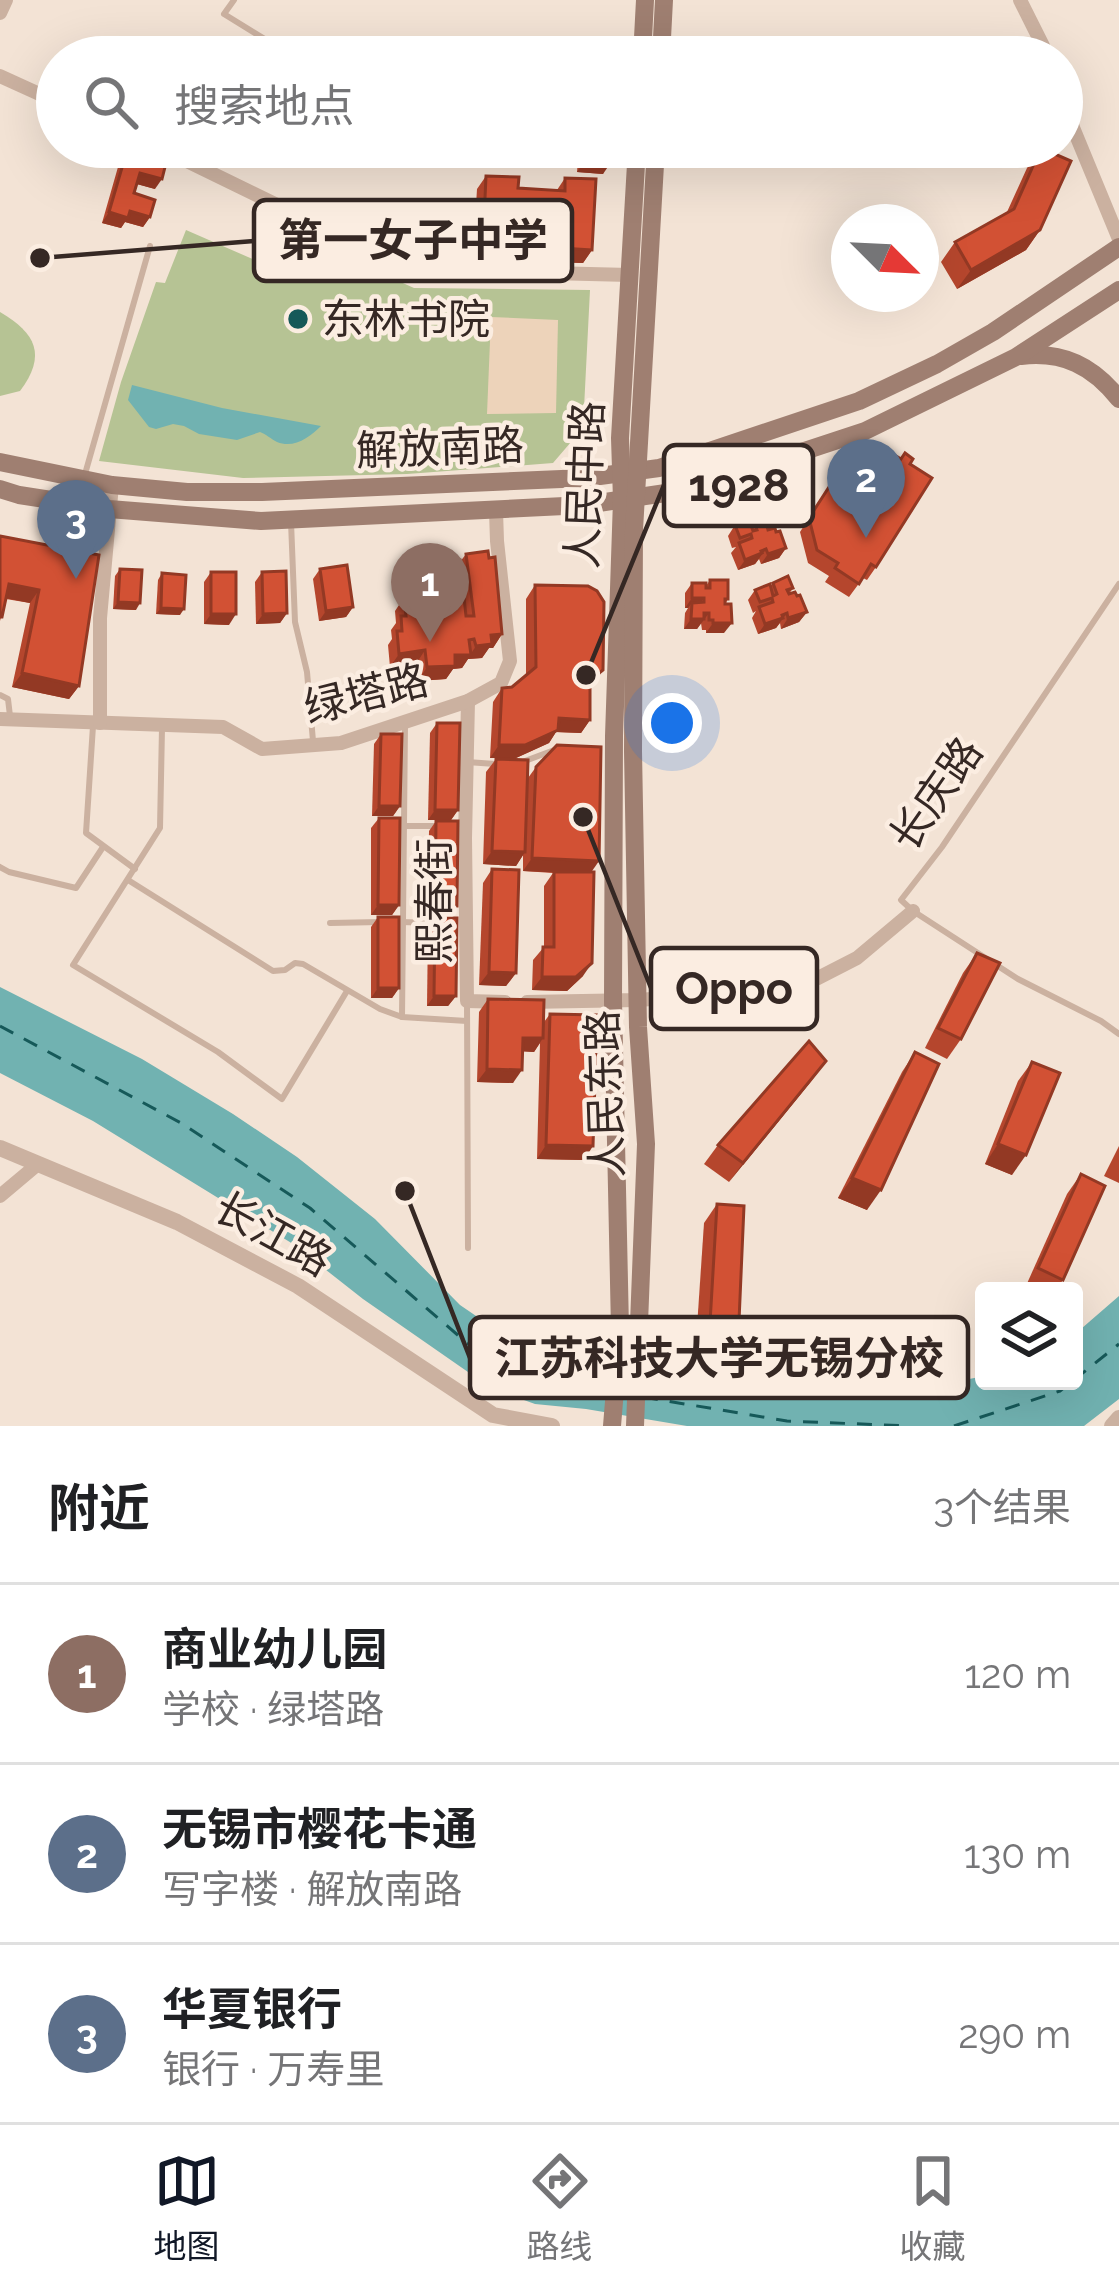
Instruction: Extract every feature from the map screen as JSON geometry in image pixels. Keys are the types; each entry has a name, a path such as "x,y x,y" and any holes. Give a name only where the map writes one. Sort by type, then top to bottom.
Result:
{"main road":[{"path":"643,36 645,0"},
{"path":"662,36 664,0"},
{"name":"人民中路","path":"630,471 620,438 637,168"},
{"name":"人民中路","path":"629,498 654,168"},
{"name":"解放南路","path":"0,462 112,484 187,492 585,478 659,468 859,401 937,364 993,332 1119,243"},
{"name":"解放南路","path":"0,489 109,509 261,521 496,511 686,490 865,431 1016,357 1119,290"},
{"path":"1016,357 1045,353 1076,361 1106,383 1119,400"},
{"name":"人民东路","path":"629,498 624,751 646,1144 630,1329"},
{"path":"624,751 613,1001 635,1426"},
{"path":"612,1426 630,1329"}],"street":[{"path":"0,13 6,0"},
{"path":"1020,0 1038,36"},
{"path":"0,76 36,92"},
{"path":"1083,153 1119,243"},
{"path":"201,168 394,262 433,271 631,275"},
{"path":"97,723 112,484"},
{"name":"绿塔路","path":"5,719 223,727 262,749 341,743 468,701 501,683 510,661 496,511"},
{"name":"熙春街","path":"468,701 467,1001 638,1000"},
{"name":"长庆路","path":"638,1000 733,994 818,978 857,958 913,911"},
{"name":"长江路","path":"0,1148 177,1222 298,1286 492,1421"},
{"path":"0,1196 38,1164"},
{"path":"1112,1426 1119,1418"},
{"path":"492,1421 552,1426"}],"lane":[{"path":"234,0 224,14 260,36"},
{"path":"83,479 150,246"},
{"path":"290,520 295,622 308,672 314,745"},
{"name":"长庆路","path":"913,911 902,900 1119,584"},
{"path":"0,694 8,699 5,719"},
{"path":"402,1017 405,721"},
{"path":"97,723 86,832 135,869"},
{"path":"162,725 160,828 73,964 218,1052 282,1100 347,991"},
{"path":"516,766 552,748 573,749"},
{"path":"594,750 624,751"},
{"path":"467,762 500,764"},
{"path":"404,826 466,827"},
{"path":"0,867 76,888 104,846"},
{"path":"128,880 272,971 303,964 380,1010 402,1017 467,1021"},
{"path":"913,911 1018,979 1119,1034"},
{"path":"329,923 445,922"},
{"path":"467,1001 469,1248"}],"green space":[{"path":"186,230 264,264 289,232 414,288 590,290 583,428 553,463 407,474 243,478 99,461 156,282 165,283"},
{"path":"0,312 22,328 35,356 20,391 0,396"}],"shaded area":[{"path":"491,317 558,320 556,413 487,414"}],"water":[{"path":"132,385 321,426 290,444 260,432 237,440 173,424 156,429 149,427 128,400"},
{"path":"0,987 142,1059 297,1157 375,1219 460,1305 542,1355 805,1396 891,1395 975,1378 975,1390 1083,1390 1083,1327 1119,1296 1119,1399 1084,1426 687,1426 535,1404 491,1388 293,1244 93,1121 0,1073"}],"building":[{"path":"122,168 165,168 162,179 140,173 134,193 155,200 150,217 130,211 128,218 109,212"},
{"path":"1032,168 1068,168 1040,230 971,270 955,242 1014,209"},
{"path":"486,176 519,177 518,188 565,191 565,178 596,179 592,250 561,248 562,233 514,230 513,243 483,242"},
{"path":"878,445 901,459 905,453 913,459 910,464 932,478 876,567 871,564 859,584 817,550 809,518 849,456 870,458"},
{"path":"768,511 772,524 768,530 780,531 786,548 768,554 766,549 745,560 739,543 752,538 751,534 740,538 735,525 749,520 753,531 757,530 753,519"},
{"path":"0,536 99,555 79,686 22,673 39,590 9,584 0,617"},
{"path":"488,551 489,558 495,557 502,634 491,635 492,644 476,646 474,639 469,640 471,655 455,655 455,666 427,667 425,650 399,654 397,631 402,631 401,616 406,616 404,597 409,597 406,564 460,560 466,616 474,616 466,554"},
{"path":"347,565 353,607 326,611 320,569"},
{"path":"120,569 142,570 140,603 118,602"},
{"path":"286,571 287,613 263,614 262,572"},
{"path":"211,572 236,572 236,614 211,614"},
{"path":"162,573 186,575 184,609 161,608"},
{"path":"788,576 793,588 787,590 789,594 800,595 807,612 788,618 787,613 765,624 759,607 773,602 772,598 760,602 755,590 770,584 773,596 777,594 773,583"},
{"path":"710,580 728,580 725,604 731,604 732,623 713,623 709,613 704,613 704,619 691,619 692,603 704,602 704,598 692,598 692,583 706,583 710,588"},
{"path":"535,585 588,586 597,591 604,602 603,670 590,673 590,720 559,718 558,730 525,745 499,745 502,688 512,687 536,667"},
{"path":"437,723 460,723 458,810 435,810"},
{"path":"381,734 402,734 400,806 379,806"},
{"path":"557,745 601,747 599,861 532,858 536,767"},
{"path":"496,759 528,760 525,852 492,851"},
{"path":"379,818 400,818 399,905 378,905"},
{"path":"436,821 458,821 457,906 435,906"},
{"path":"492,869 519,870 516,973 489,972"},
{"path":"554,872 594,872 592,963 576,977 542,977 543,947 554,947"},
{"path":"378,917 399,917 399,988 378,988"},
{"path":"435,918 457,918 456,996 434,996"},
{"path":"977,953 1000,963 961,1039 938,1028"},
{"path":"488,999 544,1000 543,1038 523,1038 522,1070 487,1069"},
{"path":"550,1014 597,1015 593,1146 546,1145"},
{"path":"809,1041 826,1061 743,1163 718,1145"},
{"path":"915,1052 939,1064 881,1190 852,1178"},
{"path":"1032,1062 1060,1073 1026,1155 998,1144"},
{"path":"1081,1174 1105,1186 1063,1280 1038,1268"},
{"path":"717,1204 744,1206 739,1321 710,1323"}],"ferry route":[{"path":"0,1026 181,1123 310,1208 467,1343 552,1382 610,1391"},
{"path":"1083,1373 1119,1344"},
{"path":"954,1426 1061,1390"},
{"path":"643,1397 787,1421 909,1426"}],"place":[{"name":"第一女子中学","path":"40,258"},
{"name":"东林书院","path":"298,319"},
{"name":"无锡市樱花卡通","path":"866,538"},
{"name":"华夏银行","path":"76,579"},
{"name":"商业幼儿园","path":"430,642"},
{"name":"1928","path":"586,675"},
{"name":"Oppo","path":"583,817"},
{"name":"江苏科技大学无锡分校","path":"405,1191"}]}
